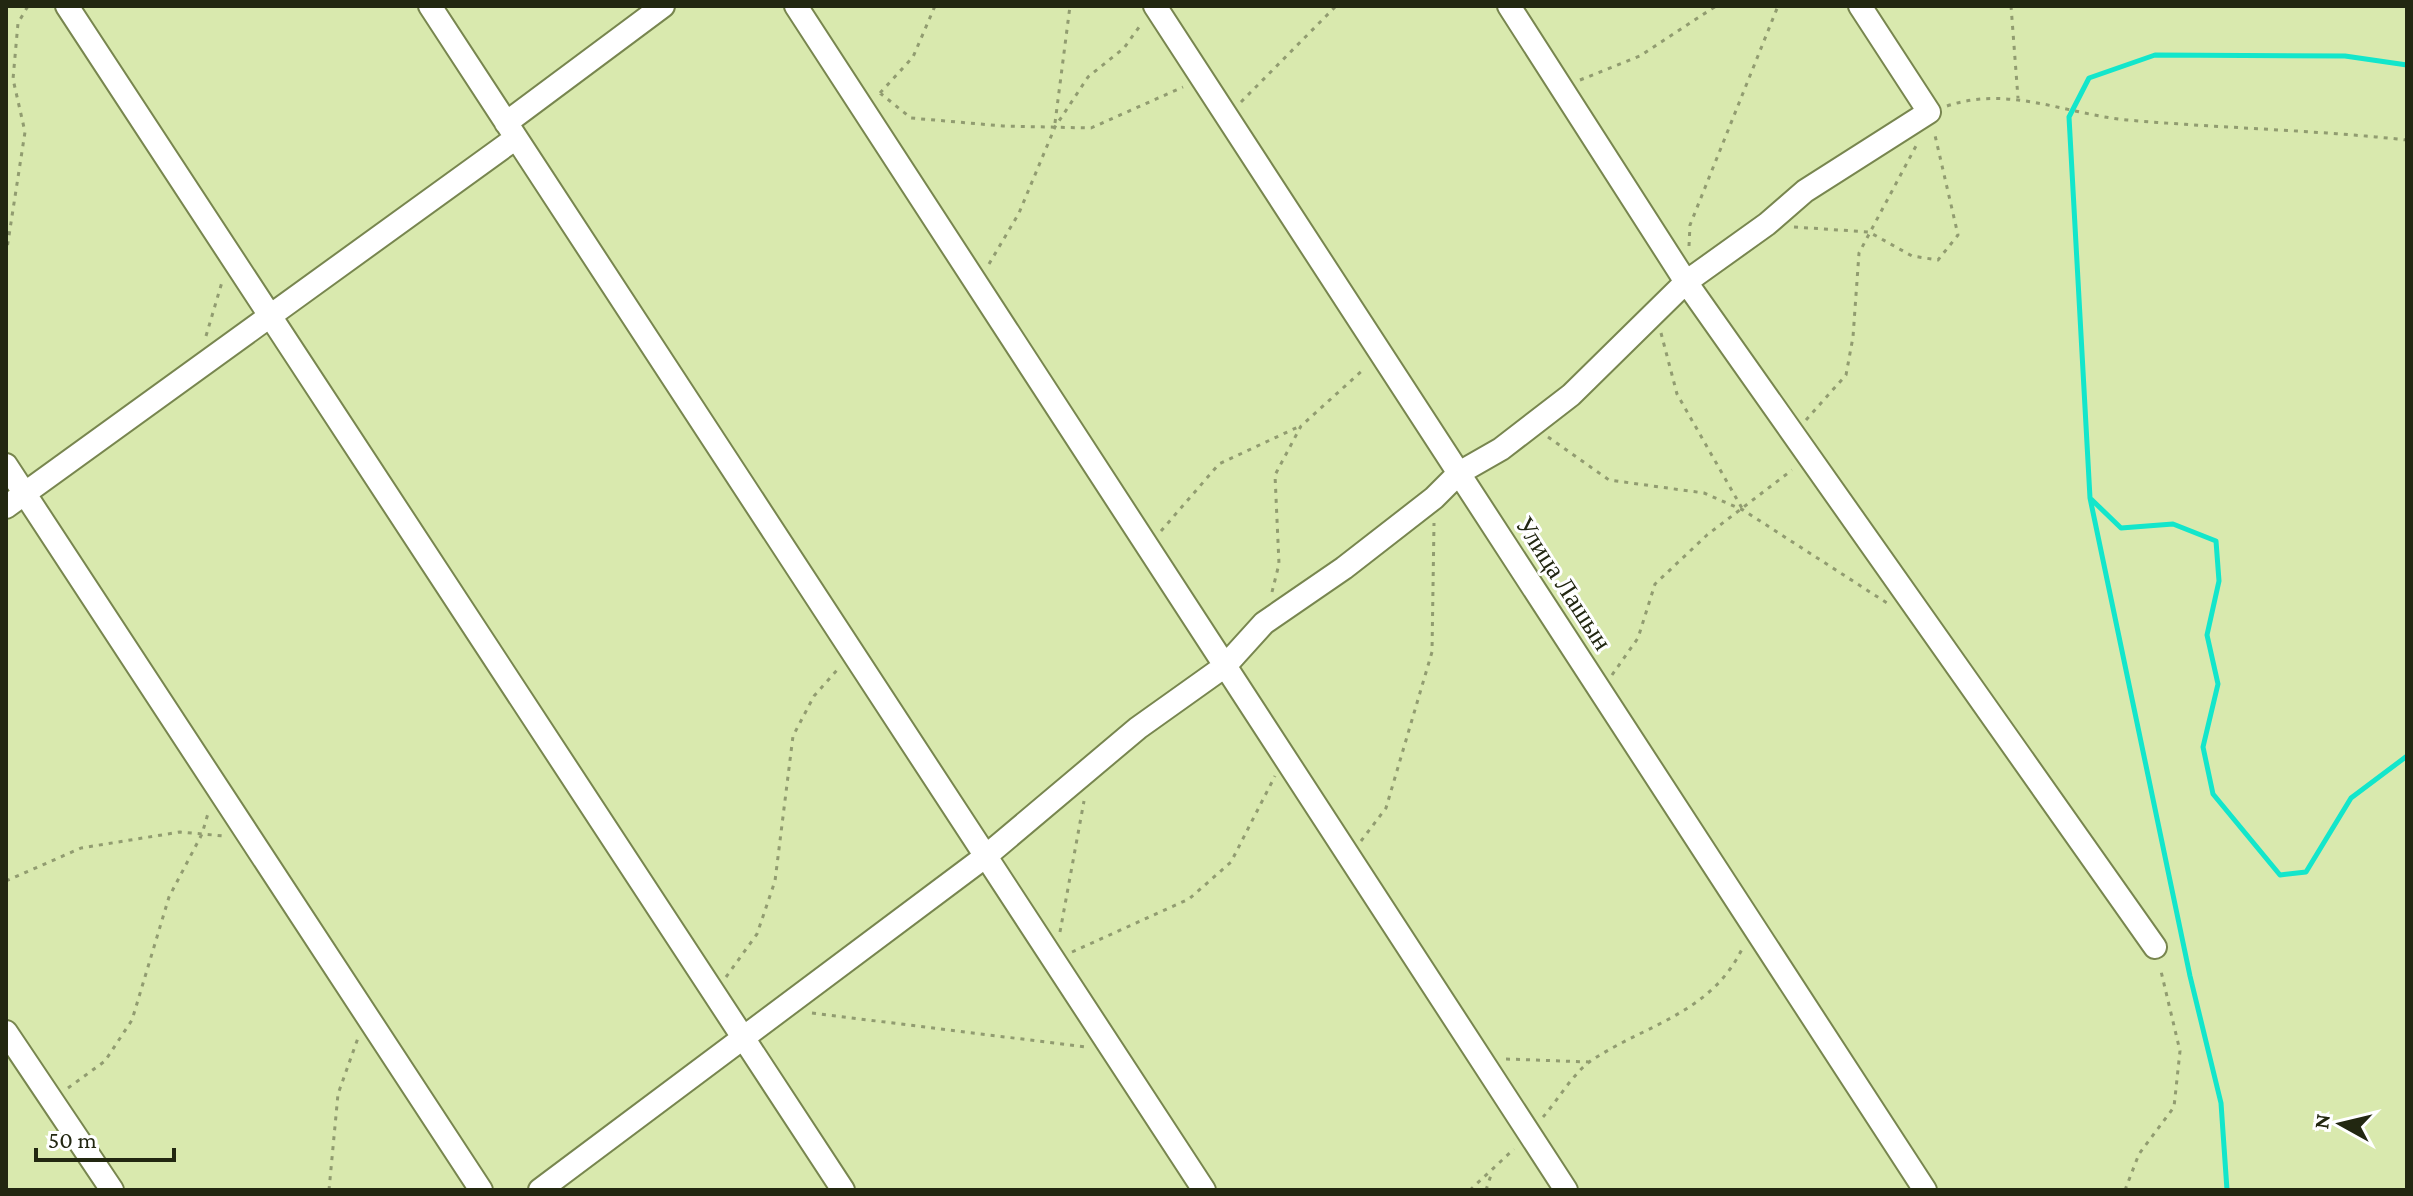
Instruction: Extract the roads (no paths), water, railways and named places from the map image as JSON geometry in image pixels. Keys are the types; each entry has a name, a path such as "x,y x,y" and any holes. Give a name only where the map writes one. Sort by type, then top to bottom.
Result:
{"street":[{"path":"67,6 843,1190"},
{"path":"430,6 1204,1190"},
{"path":"6,507 272,315 511,130 663,6"},
{"path":"796,6 1566,1190"},
{"path":"1509,6 1686,282 2155,947"},
{"path":"540,1190 745,1040 986,856 1138,728 1225,666 1264,623 1344,568 1434,498 1459,473 1571,395 1686,282 1767,224 1805,191 1929,112 1860,6"},
{"name":"Улица Лашын","path":"1151,11 1203,79 1925,1190"},
{"path":"6,465 481,1190"},
{"path":"6,1032 112,1190"}],"waterway":[{"path":"2227,1190 2221,1103 2190,976 2090,498 2069,117 2089,78 2155,55 2345,56 2407,65"},
{"path":"2091,499 2121,528 2173,524 2216,541 2219,581 2207,635 2218,684 2203,747 2213,794 2280,875 2306,872 2351,798 2407,756"}]}
